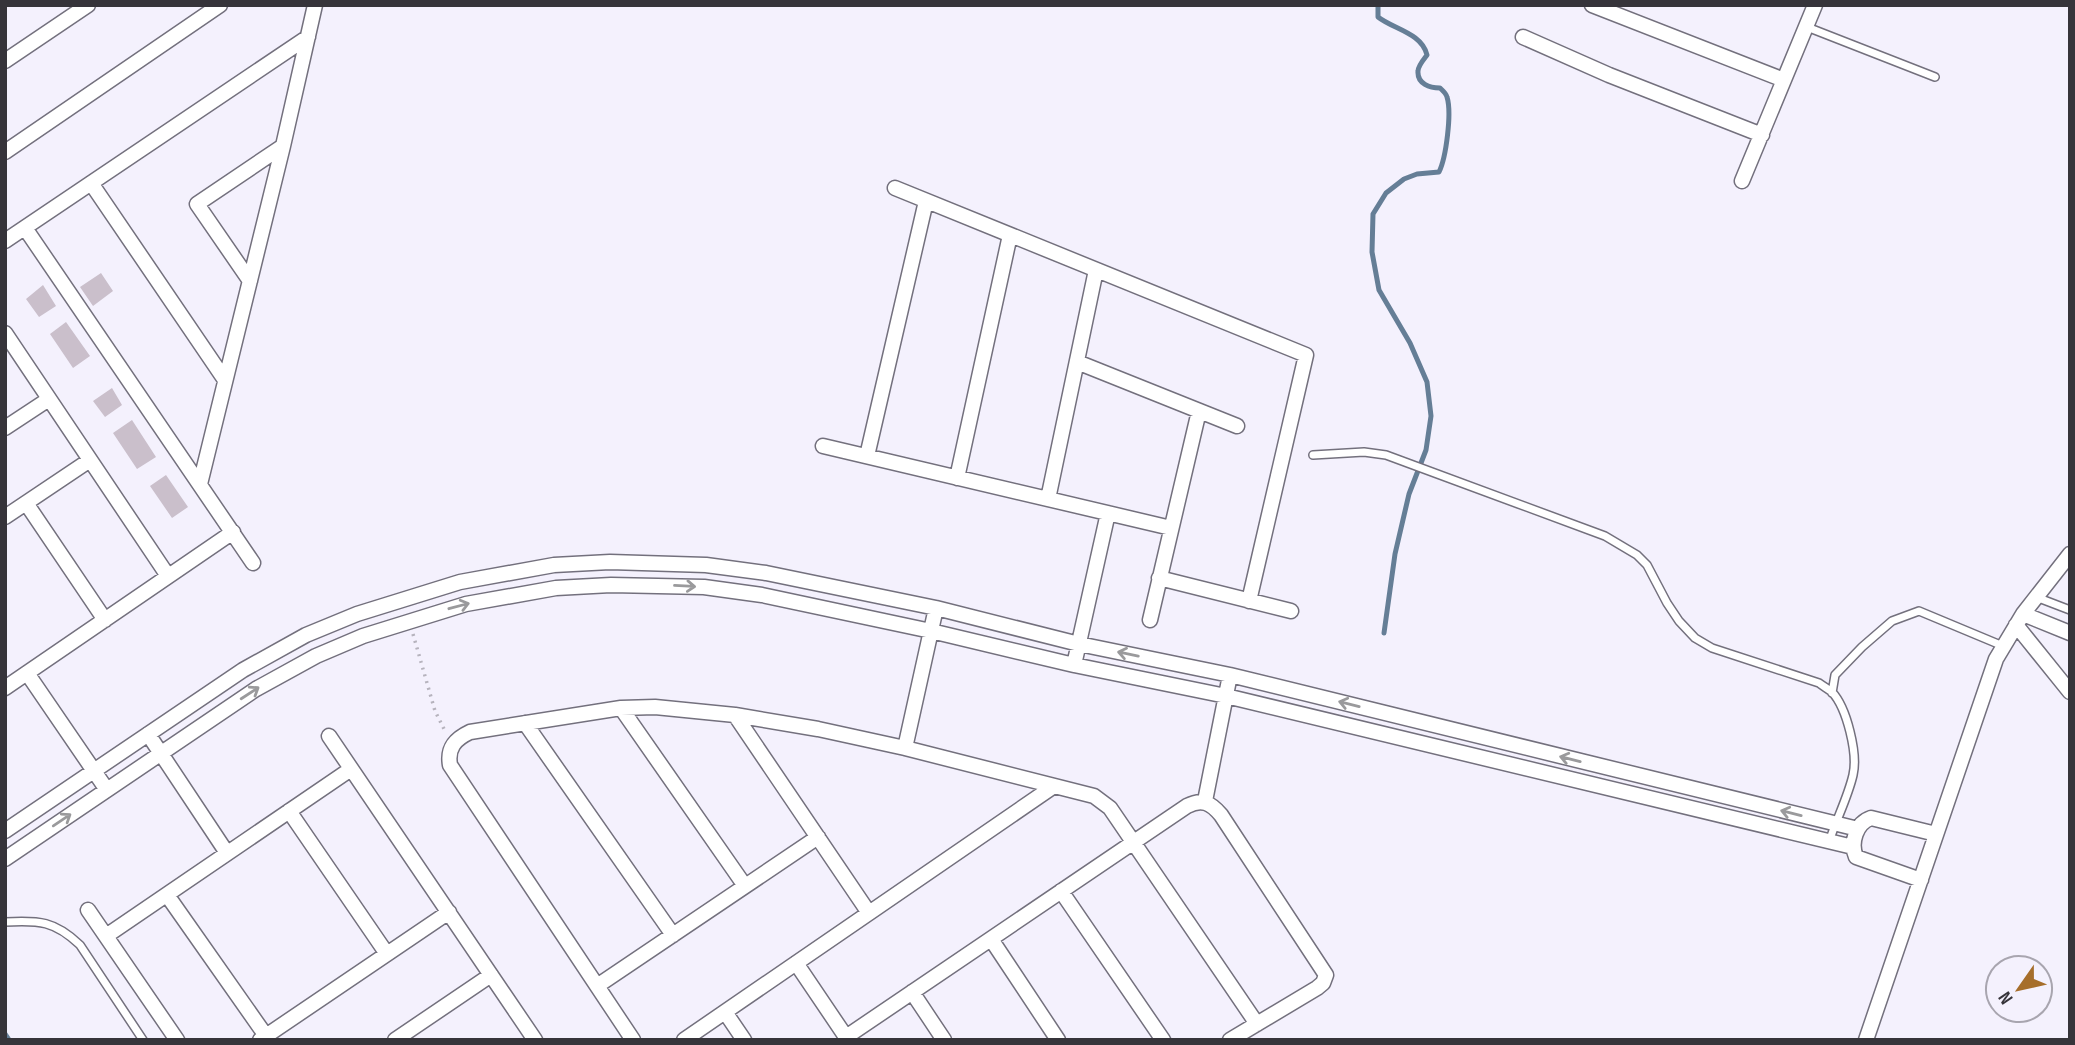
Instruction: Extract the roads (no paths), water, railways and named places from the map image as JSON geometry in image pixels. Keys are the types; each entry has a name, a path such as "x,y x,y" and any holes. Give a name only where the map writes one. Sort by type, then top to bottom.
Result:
{"street":[{"path":"5,61 88,5"},
{"path":"5,152 220,5"},
{"path":"200,484 315,5"},
{"path":"1592,5 1784,80"},
{"path":"1742,181 1815,5"},
{"path":"5,241 308,37"},
{"path":"1523,37 1609,75 1762,135"},
{"path":"250,281 197,204 283,146"},
{"path":"91,183 225,380"},
{"path":"895,188 1306,355 1250,601"},
{"path":"867,456 926,201"},
{"path":"25,228 253,563"},
{"path":"957,478 1010,235"},
{"path":"1048,499 1096,270"},
{"path":"5,333 168,576"},
{"path":"1077,362 1237,426"},
{"path":"5,428 49,398"},
{"path":"1150,620 1199,411"},
{"path":"823,446 1171,528"},
{"path":"5,517 90,460"},
{"path":"26,503 105,620"},
{"path":"1074,665 1108,513"},
{"path":"5,688 233,533"},
{"path":"1866,1040 1981,697 2003,646 2019,619 2070,554"},
{"path":"610,562 611,585"},
{"path":"5,831 243,670 282,648 357,614 460,582 506,572 554,565 610,562 706,565 754,571 936,608 1079,643 1230,675 1857,829"},
{"path":"1159,578 1291,611"},
{"path":"5,859 256,689 292,668 363,636 466,604 556,588 611,585 704,587 762,595 1226,696 1853,847"},
{"path":"404,598 410,621"},
{"path":"905,748 936,608"},
{"path":"2019,619 2070,633"},
{"path":"2019,619 2070,692"},
{"path":"27,673 107,790"},
{"path":"1205,801 1230,675"},
{"path":"633,1040 450,765 450,750 454,743 470,732 621,708 655,707 735,715 905,748 1100,800 1110,808 1257,1024"},
{"path":"621,708 745,886"},
{"path":"735,715 869,913"},
{"path":"525,723 673,935"},
{"path":"148,734 227,853"},
{"path":"329,736 532,1039"},
{"path":"106,936 351,769"},
{"path":"684,1040 1054,786"},
{"path":"796,963 847,1038 1187,806 1205,801 1221,815 1326,975 1317,988 1230,1040"},
{"path":"289,811 387,954"},
{"path":"1921,880 1859,859 1854,854 1853,847 1857,829 1863,821 1871,818 1936,834"},
{"path":"597,986 818,837"},
{"path":"1061,891 1163,1040"},
{"path":"167,895 263,1038 449,912"},
{"path":"88,911 177,1040"},
{"path":"991,939 1058,1040"},
{"path":"395,1040 491,975"},
{"path":"912,992 944,1040"},
{"path":"725,1012 744,1040"}],"lane":[{"path":"1807,26 1936,77"},
{"path":"1312,455 1364,452 1386,455 1605,536 1637,555 1647,565 1667,603 1695,638 1712,648 1819,683 1832,692 1849,726 1855,762 1853,777 1829,842"},
{"path":"2036,597 2070,610"},
{"path":"1832,692 1835,675 1862,647 1892,621 1919,611 2003,646"},
{"path":"5,922 34,921 50,924 67,932 80,945 143,1040"}],"waterway":[{"path":"1378,5 1378,17 1413,36 1424,48 1427,55 1418,69 1418,75 1425,84 1440,88 1444,92 1449,114 1446,146 1439,172 1417,174 1404,179 1386,193 1373,214 1372,252 1379,290 1410,343 1427,382 1431,416 1426,450 1409,494 1395,554 1384,633"},
{"path":"5,1034 9,1040"}]}
